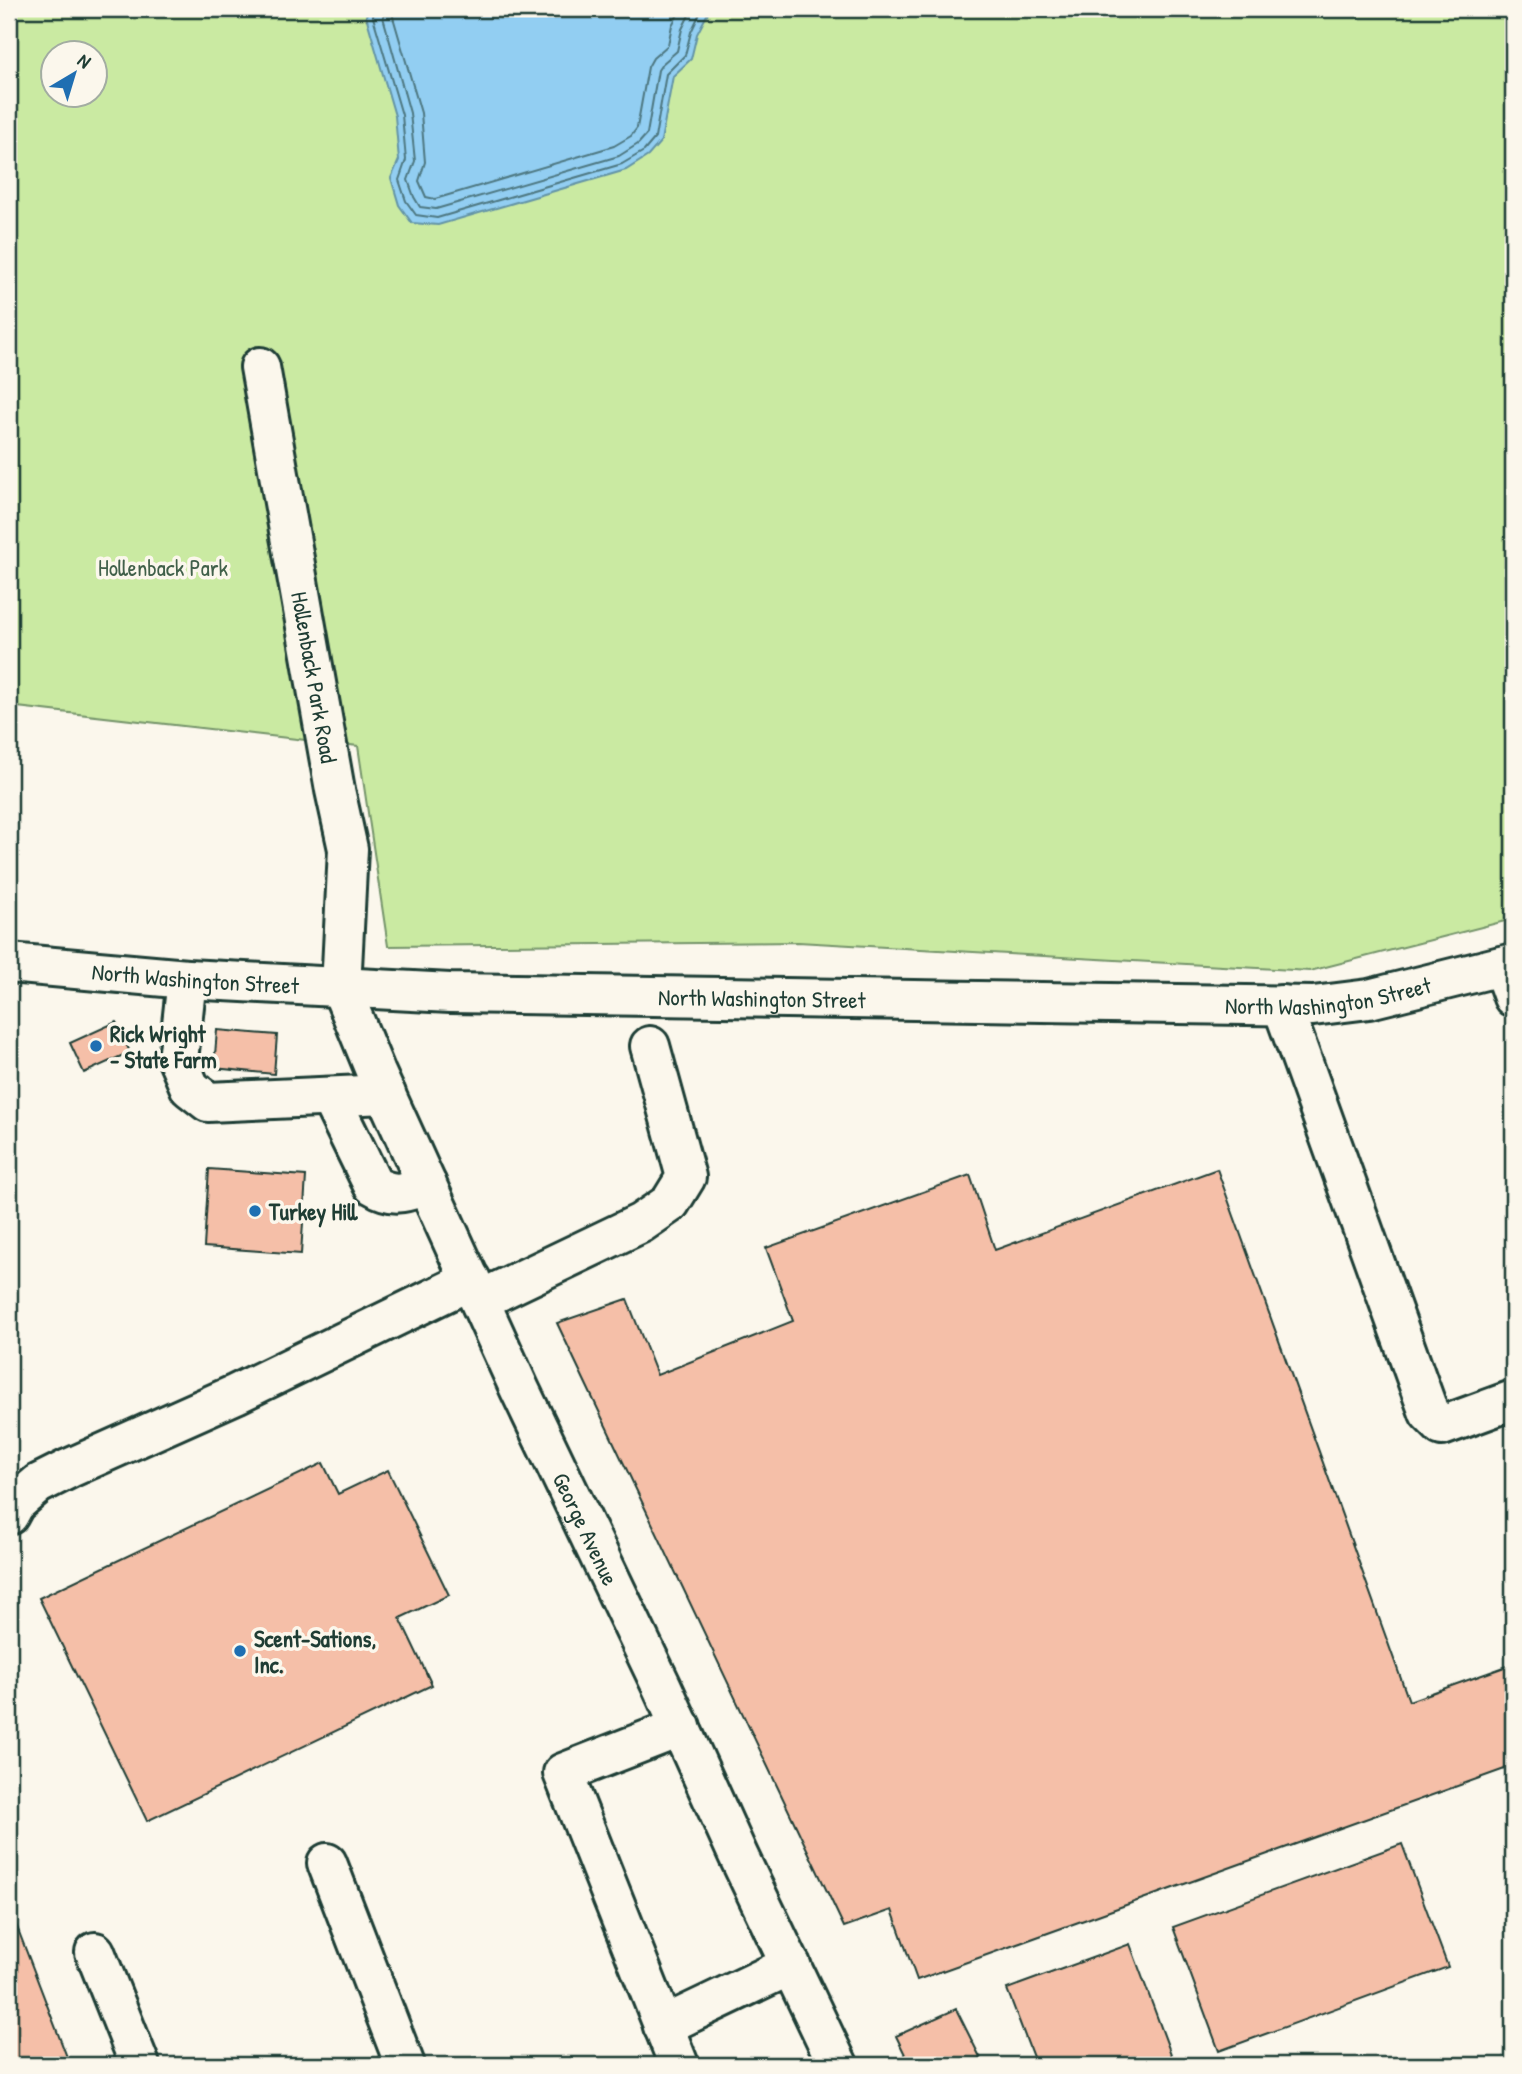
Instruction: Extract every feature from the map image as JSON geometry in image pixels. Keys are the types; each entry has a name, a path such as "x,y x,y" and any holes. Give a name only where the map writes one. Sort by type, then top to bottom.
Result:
{"street":[{"name":"Hollenback Park Road","path":"260,367 335,790 348,849 341,988"},
{"name":"North Washington Street","path":"9,963 187,979 464,993 1313,1006 1509,976"},
{"path":"187,979 178,1059 190,1088 208,1102 386,1094"},
{"name":"George Avenue","path":"341,988 520,1390 838,2065"},
{"path":"1282,1005 1429,1413 1442,1426 1513,1400"},
{"path":"9,1516 15,1504 38,1484 475,1290 641,1223 670,1203 686,1177 650,1046"},
{"path":"331,1097 373,1185 386,1193 401,1193 427,1185"},
{"path":"679,2065 563,1773 681,1727"},
{"path":"327,1863 405,2065"},
{"path":"95,1952 140,2065"},
{"path":"663,2026 791,1965"}],"green space":[{"name":"Hollenback Park","path":"9,9 1513,9 1513,919 1310,971 798,942 388,946 358,746 9,706"}],"water":[{"path":"368,9 710,9 697,34 691,59 673,76 661,141 648,156 626,170 438,225 412,223 399,205 391,178 399,160 395,116 366,16"}],"building":[{"path":"116,1022 130,1052 84,1073 70,1043"},
{"path":"217,1030 277,1035 274,1074 214,1068"},
{"name":"Turkey Hill","path":"209,1169 306,1176 301,1254 204,1247"},
{"path":"1217,1169 1409,1701 1513,1664 1513,1766 917,1980 892,1910 844,1927 557,1323 627,1299 657,1375 793,1321 766,1248 970,1175 995,1250"},
{"name":"Scent-Sations, Inc.","path":"323,1463 338,1494 388,1470 449,1595 400,1618 432,1685 147,1821 39,1598"},
{"path":"1402,1844 1448,1967 1219,2051 1173,1927"},
{"path":"9,1906 70,2065 9,2065"},
{"path":"1130,1944 1175,2065 1036,2065 1007,1989"},
{"path":"956,2009 984,2065 910,2065 896,2036"}],"place":[{"name":"Rick Wright - State Farm","path":"96,1046"},
{"name":"Turkey Hill","path":"255,1211"},
{"name":"Scent-Sations, Inc.","path":"240,1651"}]}
